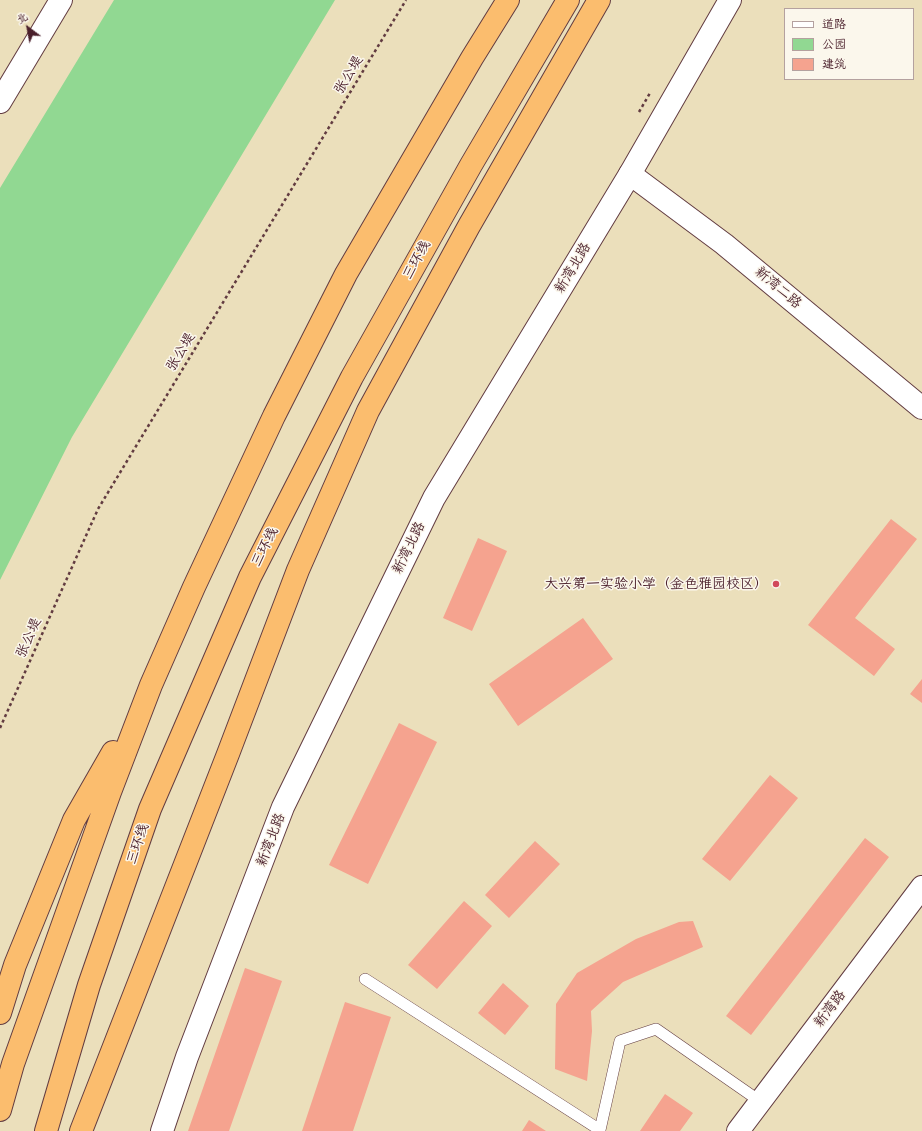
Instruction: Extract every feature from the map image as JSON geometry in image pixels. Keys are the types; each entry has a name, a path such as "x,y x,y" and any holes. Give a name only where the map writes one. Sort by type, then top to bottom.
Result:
{"highway":[{"path":"0,1110 15,1056 110,792 151,685 194,587 267,431 346,274 472,58 508,0"},
{"name":"三环线","path":"46,1131 89,985 150,809 250,577 352,378 471,165 568,0"},
{"path":"80,1131 228,754 298,570 368,411 469,226 599,0"},
{"path":"0,1013 15,965 74,820 151,685"}],"street":[{"path":"0,102 61,0"},
{"name":"新湾北路","path":"162,1131 187,1057 283,807 434,498 630,174 730,0"},
{"name":"新湾二路","path":"630,174 724,244 922,408"},
{"name":"新湾路","path":"738,1131 922,887"}],"lane":[{"path":"365,979 600,1130 620,1041 656,1029 761,1102"}],"path":[{"name":"张公堤","path":"0,728 98,509 406,0"}],"green space":[{"path":"114,0 335,0 72,437 0,580 0,188"}],"building":[{"path":"891,519 917,539 855,618 895,649 874,676 808,625"},
{"path":"478,538 507,551 472,631 443,618"},
{"path":"583,618 613,659 518,726 489,684"},
{"path":"922,679 922,703 910,694"},
{"path":"399,723 437,742 368,884 329,865"},
{"path":"770,775 798,798 730,881 702,859"},
{"path":"865,838 889,857 751,1035 726,1016"},
{"path":"535,841 560,864 509,918 485,895"},
{"path":"464,901 492,926 437,989 408,965"},
{"path":"693,921 703,947 623,982 591,1011 592,1031 587,1081 555,1069 556,1004 577,973 636,939 679,922"},
{"path":"245,968 282,981 229,1131 188,1131"},
{"path":"503,983 529,1006 505,1035 478,1013"},
{"path":"345,1002 391,1017 353,1131 302,1131"},
{"path":"665,1094 693,1113 680,1131 640,1131"},
{"path":"529,1120 546,1131 522,1131"}],"place":[{"name":"大兴第一实验小学（金色雅园校区）","path":"776,584"}]}
